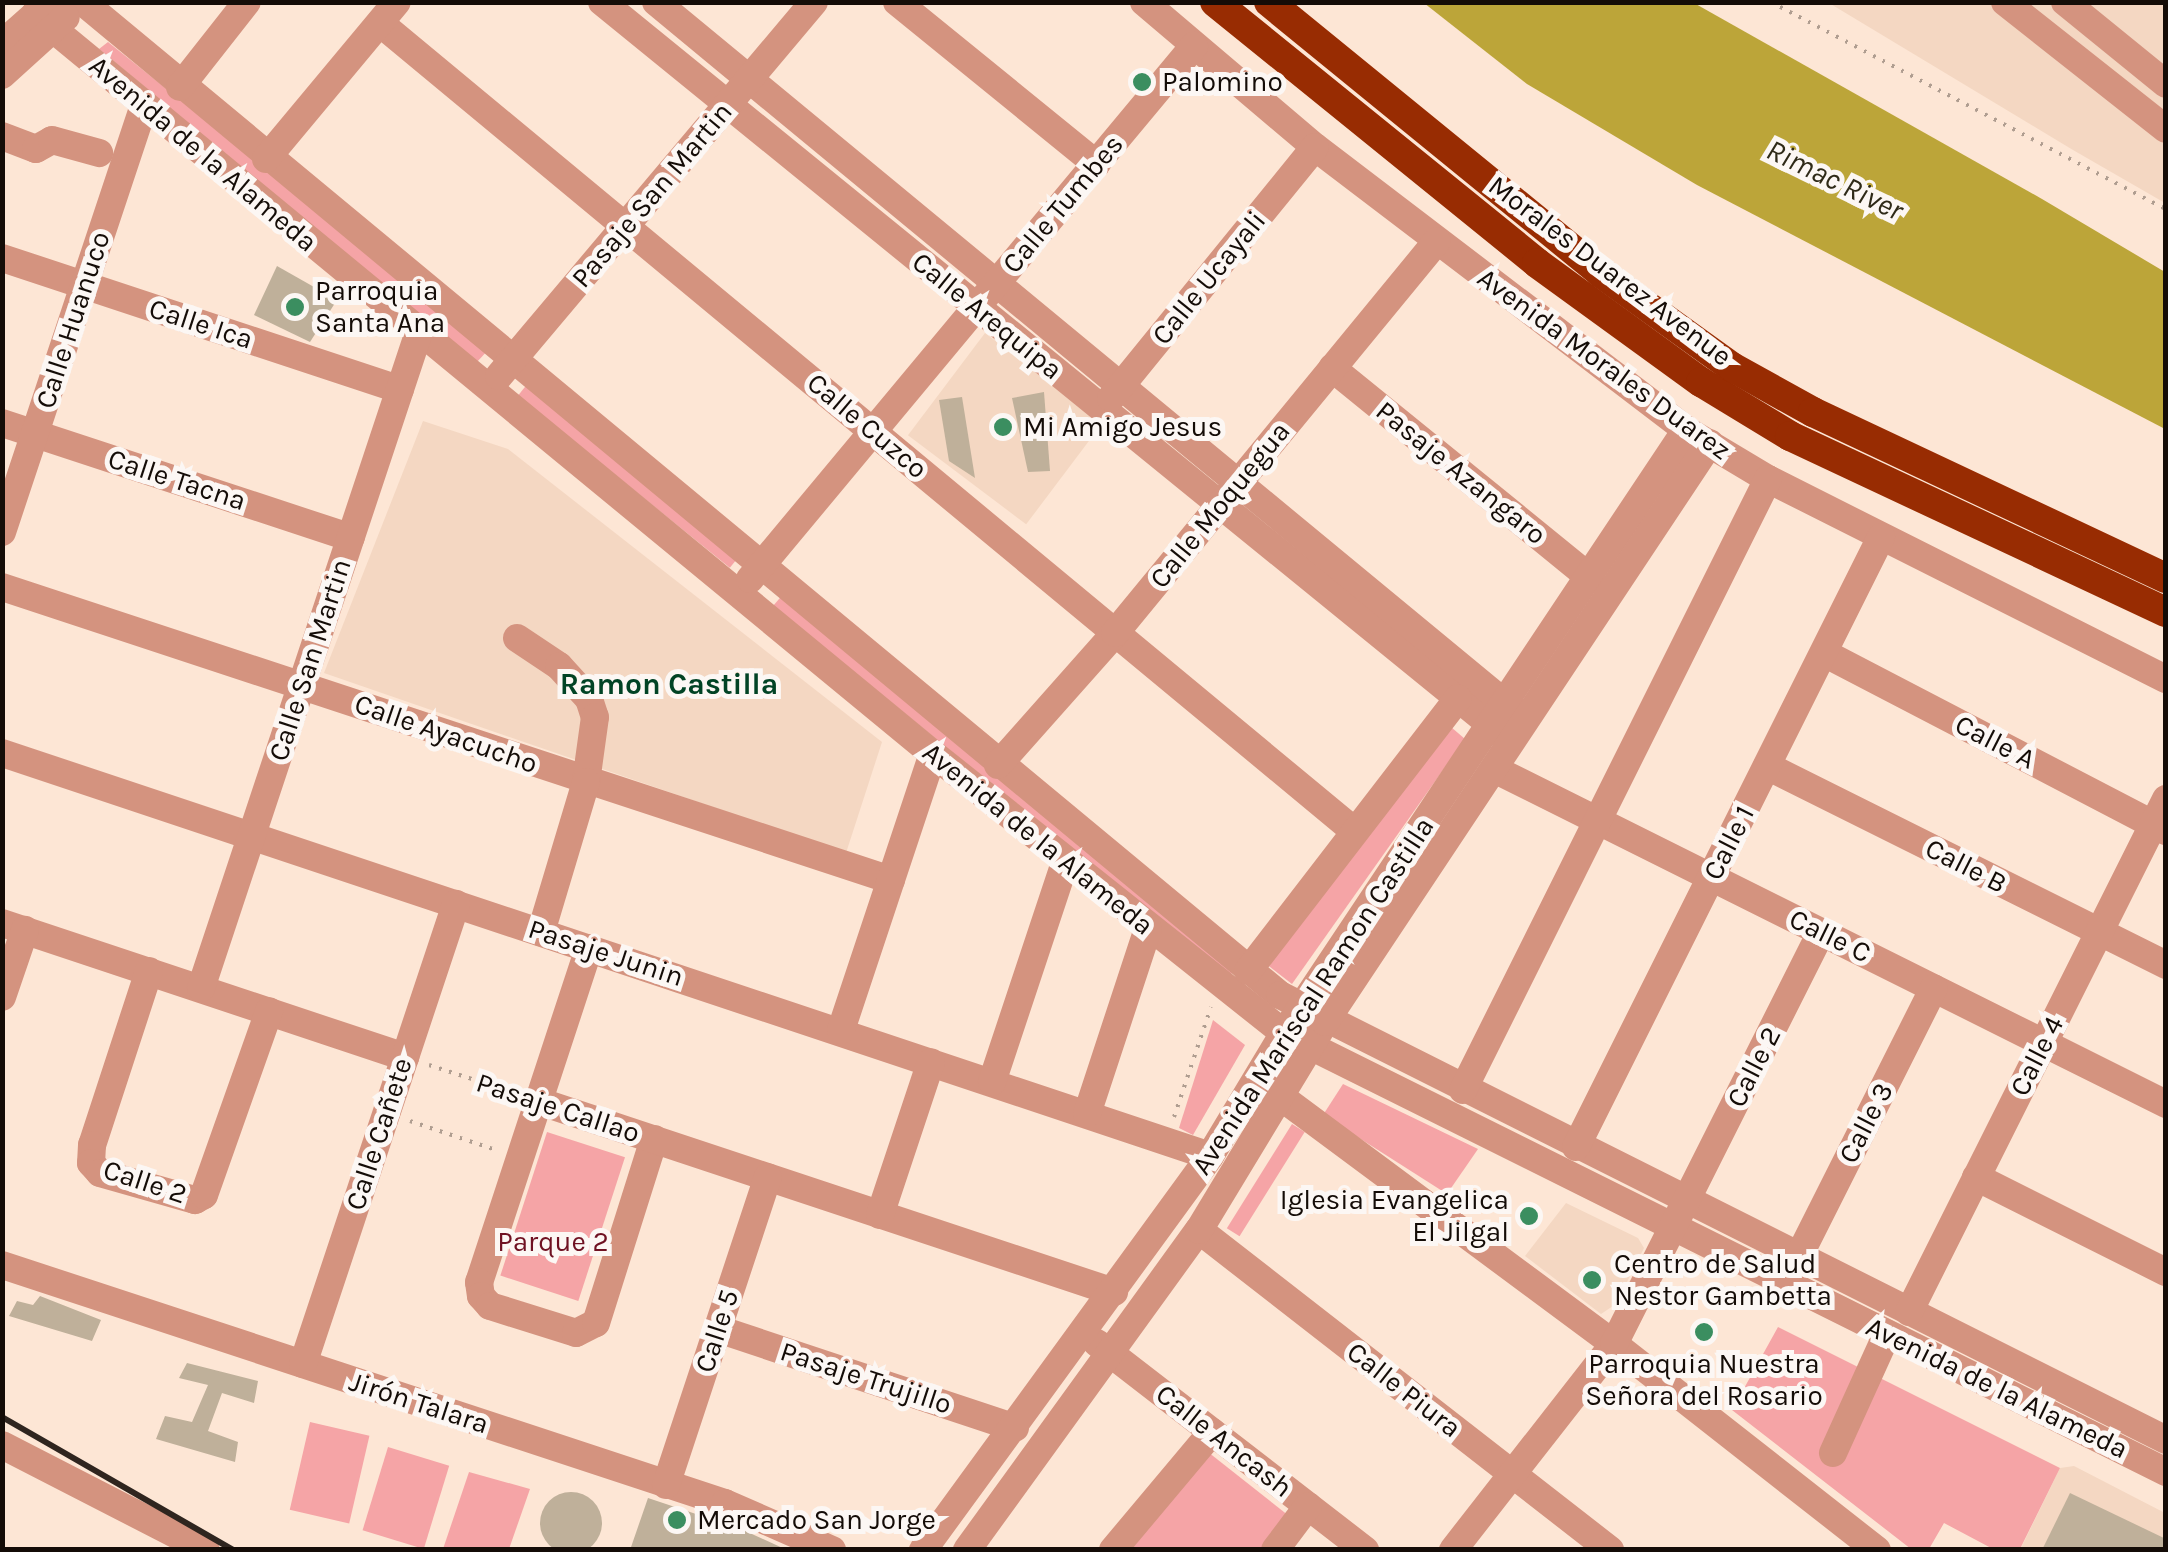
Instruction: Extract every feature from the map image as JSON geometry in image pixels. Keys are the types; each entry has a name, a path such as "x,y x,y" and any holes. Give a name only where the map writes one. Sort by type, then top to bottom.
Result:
{"highway":[{"name":"Morales Duarez Avenue","path":"1215,2 1537,262 1702,382 1790,436 2166,612"},
{"name":"Morales Duarez Avenue","path":"1269,2 1601,274 1732,367 1813,412 2166,578"}],"street":[{"path":"2,44 45,15 82,2"},
{"name":"Avenida de la Alameda","path":"82,2 266,159 1248,971 1313,1015 2166,1440"},
{"path":"180,87 247,2"},
{"name":"Calle Arequipa","path":"602,2 1102,409 1229,494 1510,723"},
{"name":"Calle Arequipa","path":"656,2 1121,387 1229,494 1458,698 1510,723"},
{"name":"Pasaje San Martin","path":"490,387 814,2"},
{"path":"897,2 1096,164"},
{"name":"Avenida Morales Duarez","path":"1144,2 1314,147 1698,436 1768,479 2166,679"},
{"path":"2005,2 2166,130"},
{"path":"2064,2 2166,84"},
{"path":"266,159 389,13"},
{"name":"Calle Cuzco","path":"389,13 625,226 1353,830"},
{"path":"2,75 45,15"},
{"name":"Avenida de la Alameda","path":"45,15 143,109 490,387 1065,862 1284,1032 1308,1048 2166,1472"},
{"name":"Calle Tumbes","path":"739,593 1194,46"},
{"name":"Calle Huanuco","path":"2,532 143,109"},
{"path":"2,136 36,149 52,140 98,153"},
{"name":"Calle Ucayali","path":"1102,409 1314,147"},
{"name":"Calle Moquegua","path":"998,765 1116,633 1436,241"},
{"name":"Calle Ica","path":"2,258 400,390"},
{"name":"Calle San Martin","path":"201,988 419,332"},
{"name":"Pasaje Azangaro","path":"1332,368 1590,578"},
{"name":"Calle Tacna","path":"2,423 351,538"},
{"name":"Avenida Mariscal Ramon Castilla","path":"923,1550 1210,1156 1284,1032 1313,1015 1494,770 1510,723 1590,578 1698,436"},
{"name":"Avenida Mariscal Ramon Castilla","path":"967,1550 1199,1230 1308,1048 1313,1015 1698,436"},
{"path":"1464,1090 1768,479"},
{"name":"Calle 1","path":"1576,1148 1881,537"},
{"name":"Calle Ayacucho","path":"2,587 891,880"},
{"path":"516,638 559,666 589,700 595,717 586,782 541,932"},
{"name":"Calle A","path":"1824,653 2161,818"},
{"path":"1248,971 1458,698"},
{"name":"Pasaje Junin","path":"2,753 1210,1156"},
{"path":"841,1030 932,754"},
{"name":"Calle B","path":"1767,766 2166,965"},
{"name":"Calle C","path":"1494,770 2166,1104"},
{"name":"Calle 4","path":"1909,1312 2099,932 2161,818"},
{"path":"992,1082 1065,862"},
{"name":"Calle Cañete","path":"303,1364 456,904"},
{"path":"2,998 14,926 405,1057"},
{"path":"1087,1114 1148,929"},
{"name":"Calle 2","path":"1453,1550 1614,1344 1822,932"},
{"path":"589,948 480,1282 481,1296 490,1306 576,1333 596,1323 654,1140"},
{"name":"Calle 2","path":"149,972 92,1144 90,1163 100,1174 195,1200 204,1195 270,1012"},
{"name":"Calle 3","path":"1798,1258 1934,988"},
{"path":"880,1215 931,1062"},
{"path":"1254,1079 1280,1094 1614,1344 1860,1545"},
{"name":"Pasaje Callao","path":"538,1101 1114,1292"},
{"name":"Calle 5","path":"666,1485 768,1177"},
{"path":"1976,1177 2166,1272"},
{"name":"Calle Piura","path":"1199,1230 1610,1550"},
{"name":"Jirón Talara","path":"2,1264 666,1485 832,1550"},
{"name":"Pasaje Trujillo","path":"718,1329 1015,1428"},
{"name":"Calle Ancash","path":"1084,1332 1364,1550"},
{"path":"1832,1453 1887,1334"},
{"path":"1113,1550 1212,1432"},
{"path":"2,1446 206,1550"},
{"path":"1275,1550 1308,1506"}],"path":[{"path":"1771,2 2166,209"},
{"path":"1166,1140 1211,1008"},
{"name":"Pasaje Callao","path":"405,1057 538,1101"},
{"path":"386,1113 520,1158"}],"shaded area":[{"path":"1829,3 2165,3 2165,203 2073,150"},
{"name":"Mi Amigo Jesus","path":"985,333 1103,422 1026,524 908,435"},
{"path":"423,421 508,449 882,742 846,853 324,673"},
{"name":"Centro de Salud Nestor Gambetta","path":"1566,1203 1638,1238 1644,1248 1616,1304 1601,1314 1525,1256"},
{"path":"2074,1466 2165,1513 2165,1549 2020,1550 2060,1468"}],"green space":[{"path":"108,42 490,348 476,363 99,49"},
{"path":"529,382 741,554 730,568 518,396"},
{"path":"785,592 1239,966 1228,977 773,606"},
{"path":"1451,727 1465,739 1292,984 1266,964"},
{"path":"1213,1020 1245,1045 1193,1135 1179,1128"},
{"path":"1343,1084 1478,1149 1447,1194 1323,1115"},
{"path":"1292,1124 1305,1132 1240,1236 1227,1228"},
{"name":"Parque 2","path":"547,1132 625,1157 578,1301 500,1276"},
{"path":"1778,1327 2060,1468 2020,1549 1993,1549 1944,1523 1929,1549 1911,1549 1732,1410"},
{"path":"310,1422 369,1436 349,1523 290,1510"},
{"path":"388,1447 449,1466 424,1549 363,1530"},
{"path":"1208,1452 1289,1516 1262,1549 1131,1550"},
{"path":"469,1472 530,1489 509,1549 443,1549"}],"water":[{"name":"Rimac River","path":"1424,3 1694,3 2042,199 2165,272 2165,429 1697,185 1527,84"}],"building":[{"name":"Parroquia Santa Ana","path":"277,266 337,300 310,342 254,315"},
{"path":"1044,392 1050,471 1028,472 1012,398"},
{"path":"962,397 975,478 949,461 939,400"},
{"path":"40,1296 101,1320 92,1341 9,1316 17,1301 33,1305"},
{"path":"187,1363 258,1381 254,1403 222,1393 208,1431 238,1442 235,1462 156,1439 165,1416 192,1422 208,1385 179,1378"},
{"path":"571,1492 593,1501 602,1523 593,1545 571,1554 549,1545 540,1523 549,1501"},
{"path":"2070,1493 2166,1539 2166,1550 2042,1550"},
{"name":"Mercado San Jorge","path":"648,1498 741,1529 787,1550 630,1550"}],"railway":[{"path":"2,1417 233,1550"}],"place":[{"name":"Palomino","path":"1142,82"},
{"name":"Parroquia Santa Ana","path":"295,307"},
{"name":"Mi Amigo Jesus","path":"1003,427"},
{"name":"Iglesia Evangelica El Jilgal","path":"1529,1216"},
{"name":"Centro de Salud Nestor Gambetta","path":"1592,1280"},
{"name":"Parroquia Nuestra Señora del Rosario","path":"1704,1332"},
{"name":"Mercado San Jorge","path":"677,1520"}],"district":[{"name":"Ramon Castilla","path":"669,684"}]}
